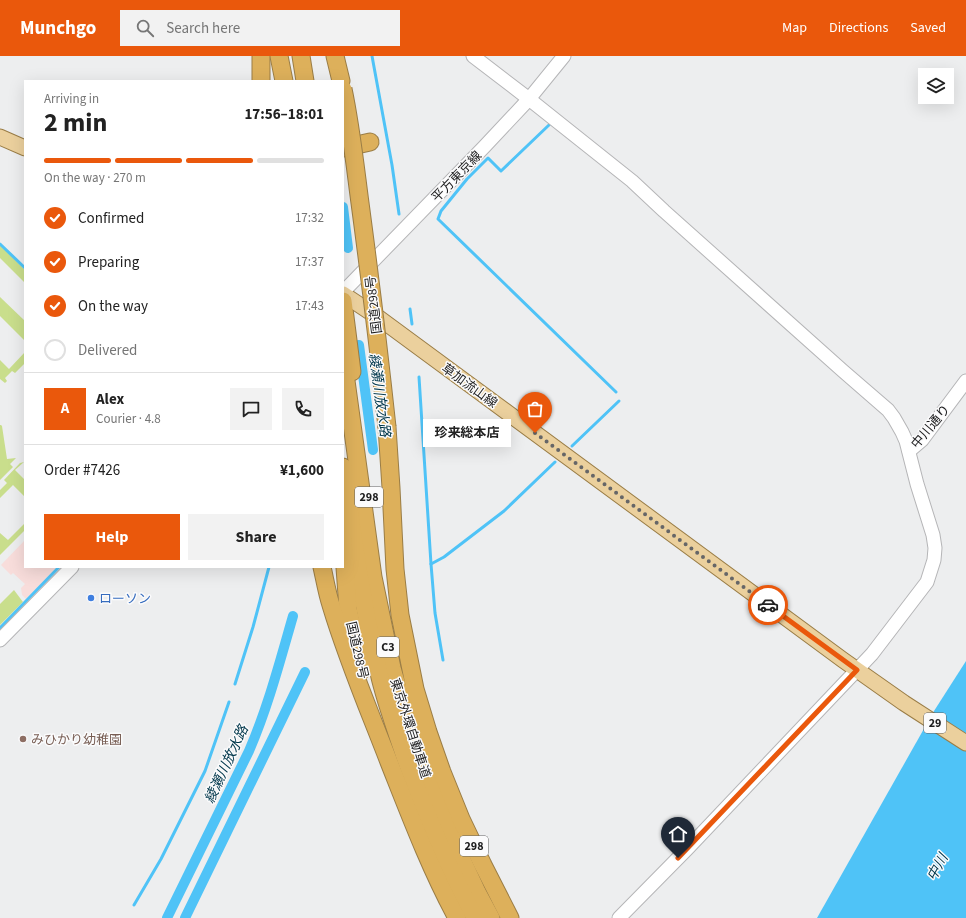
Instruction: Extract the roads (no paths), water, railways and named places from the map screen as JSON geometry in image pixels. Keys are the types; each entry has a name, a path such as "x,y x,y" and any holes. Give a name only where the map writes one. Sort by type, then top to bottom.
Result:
{"highway":[{"path":"261,56 261,80"},
{"path":"280,56 284,80"},
{"path":"287,56 291,80"},
{"path":"301,56 305,80"},
{"path":"311,56 315,80"},
{"path":"335,56 341,77"},
{"name":"国道298号","path":"344,94 368,264 387,427 395,568 400,614 415,689"},
{"path":"344,148 370,142"},
{"name":"国道298号","path":"344,308 372,517 398,633 428,732 442,772 461,819 510,918"},
{"name":"東京外環自動車道","path":"344,367 373,577 392,668 408,724 429,783 454,844 491,918"},
{"name":"東京外環自動車道","path":"344,473 360,583 381,680 395,728 416,787 436,836 475,918"},
{"name":"国道298号","path":"344,549 348,609 366,683 390,764"},
{"name":"国道298号","path":"322,568 330,604 346,651 420,841 444,894 457,918"}],"main road":[{"path":"0,137 24,148"},
{"name":"草加流山線","path":"344,294 857,670 904,703 966,743"}],"street":[{"path":"473,56 632,181 814,346 888,410 902,432 909,451 917,484 933,535 935,548 934,560 927,582 872,654 677,860 619,918"},
{"name":"平方東京線","path":"344,292 394,239 432,202 529,99 564,56"},
{"name":"中川通り","path":"909,451 922,440 966,381"},
{"path":"0,640 71,568"}],"water":[{"name":"中川","path":"966,661 966,918 817,918 934,711"}],"waterway":[{"path":"372,56 392,165 399,214"},
{"path":"549,125 501,171 488,158 467,179 441,211 438,219 616,392"},
{"name":"綾瀬川放水路","path":"344,215 348,248"},
{"path":"0,244 24,267"},
{"path":"410,309 412,324"},
{"name":"綾瀬川放水路","path":"359,345 373,450"},
{"path":"419,377 435,613 443,660"},
{"path":"572,446 619,401"},
{"path":"431,564 444,557 504,511 555,462"},
{"path":"0,628 58,568"},
{"path":"235,684 253,627 269,568"},
{"name":"綾瀬川放水路","path":"167,918 249,751 268,701 293,616"},
{"name":"綾瀬川放水路","path":"185,918 305,672"},
{"path":"134,905 161,859 205,771 229,702"}],"place":[{"name":"珍来総本店","path":"535,433"},
{"name":"ローソン","path":"91,598"},
{"name":"みひかり幼稚園","path":"23,739"}]}
